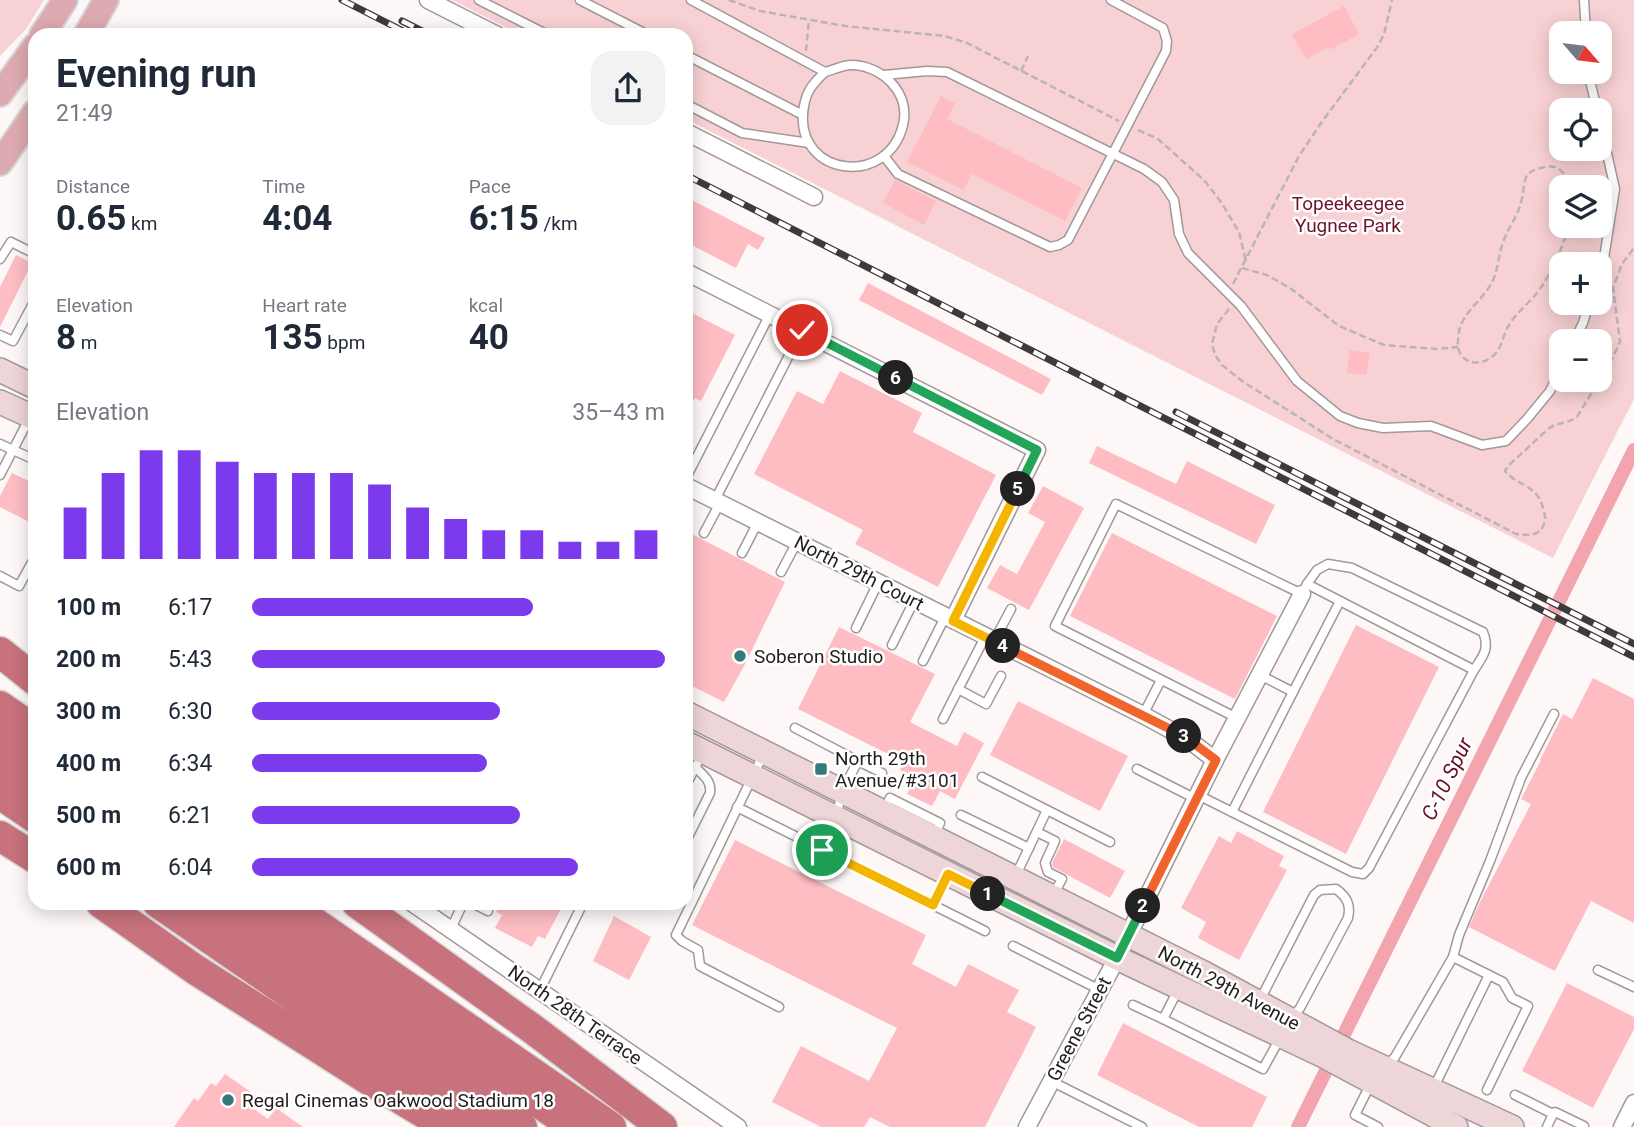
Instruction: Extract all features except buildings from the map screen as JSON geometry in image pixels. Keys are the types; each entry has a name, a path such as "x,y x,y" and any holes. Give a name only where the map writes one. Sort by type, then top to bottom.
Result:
{"highway":[{"path":"0,652 28,674"},
{"path":"0,706 28,725"},
{"path":"0,732 28,752"},
{"path":"0,762 28,782"},
{"path":"0,794 28,813"},
{"path":"0,836 28,854"},
{"path":"111,910 196,970 366,1079 447,1127"},
{"path":"168,910 483,1127"},
{"path":"212,910 522,1127"},
{"path":"258,910 574,1127"},
{"path":"296,910 611,1127"},
{"path":"367,910 534,1030 662,1127"}],"main road":[{"path":"47,28 65,0"},
{"path":"90,28 106,0"},
{"path":"0,94 28,56"},
{"path":"0,163 28,122"}],"street":[{"path":"428,0 483,28"},
{"path":"693,136 814,197"},
{"path":"693,275 1037,450 949,619"},
{"path":"0,370 28,384"},
{"path":"0,402 28,415"},
{"name":"North 29th Court","path":"693,490 1143,715 1189,740 1216,760"},
{"name":"Greene Street","path":"1027,1127 1117,958 1304,589"},
{"name":"North 29th Avenue","path":"693,716 1129,934 1259,1003 1286,1028"},
{"name":"North 29th Avenue","path":"695,754 752,776 1179,988 1286,1028 1378,1075 1455,1127"},
{"name":"North 28th Terrace","path":"422,910 738,1127"},
{"name":"North 29th Avenue","path":"1378,1075 1433,1089 1512,1127"},
{"path":"1622,1127 1634,1103"}],"lane":[{"path":"479,0 534,28"},
{"path":"580,0 634,28"},
{"path":"691,0 825,72"},
{"path":"884,156 898,174 1050,247 1059,246 1068,240 1166,51 1164,28 1111,0"},
{"path":"1584,0 1585,21"},
{"path":"693,59 803,115"},
{"path":"848,65 867,66 884,75 896,88 903,104 904,122 897,142 874,163 853,168 837,165 822,158 809,143 802,126 804,99 814,82 825,72 848,65"},
{"path":"884,75 947,72 1144,169 1162,183 1174,200 1179,234 1188,253 1236,302 1297,381 1340,416 1383,428 1431,426 1482,445 1506,441 1549,392"},
{"path":"693,108 742,133 809,143"},
{"path":"1605,252 1615,189 1609,161"},
{"path":"0,259 3,249 11,242 28,250"},
{"path":"0,335 13,341 28,313"},
{"path":"693,464 771,314"},
{"path":"704,533 802,330"},
{"path":"0,475 28,426"},
{"path":"0,444 28,457"},
{"path":"1237,718 1055,626 1116,504 1304,589 1340,601 1474,670"},
{"path":"742,553 758,522"},
{"path":"782,572 797,542"},
{"path":"1137,769 1232,812 1352,872 1363,874 1369,868 1484,655 1487,642 1483,632 1352,568 1328,564 1317,570 1304,589"},
{"path":"0,576 19,586 28,569"},
{"path":"856,628 878,583"},
{"path":"892,645 914,601"},
{"path":"1232,812 1340,601"},
{"path":"943,719 958,689 1011,609"},
{"path":"923,660 949,619"},
{"path":"1260,675 1293,692"},
{"path":"958,689 986,704 1001,676"},
{"path":"1143,715 1161,680"},
{"path":"1378,1127 1355,1115 1378,1075 1395,1057 1453,957 1459,935 1521,778 1554,714"},
{"path":"795,728 882,773"},
{"path":"693,899 765,752"},
{"path":"693,827 711,788 695,754"},
{"path":"822,850 836,818 842,791 858,761"},
{"path":"982,776 1110,842"},
{"path":"737,807 985,931"},
{"path":"1015,878 1047,810"},
{"path":"961,815 1029,848"},
{"path":"1037,832 1055,841 1045,863 1048,872 1062,879 1053,897"},
{"path":"933,905 948,874"},
{"path":"1133,1005 1264,1069 1348,918 1350,910 1343,894 1336,889 1320,890 1314,895 1259,1003"},
{"path":"451,929 460,910"},
{"path":"540,990 580,910"},
{"path":"688,910 676,935 698,950 700,967 779,1007"},
{"path":"1013,946 1100,990"},
{"path":"1453,957 1503,982 1512,998 1528,1006 1487,1090"},
{"path":"1598,970 1634,987"},
{"path":"1433,1089 1489,975"},
{"path":"1163,1019 1179,988"},
{"path":"1051,1081 1142,1127"},
{"path":"1515,1095 1584,1126"},
{"path":"1547,1127 1553,1114"}],"path":[{"path":"729,0 760,11 809,20 945,36 967,43 1158,139 1204,180 1221,202 1239,232 1246,261"},
{"path":"1227,293 1300,156 1378,46 1384,34 1392,0"},
{"path":"804,61 809,20"},
{"path":"1021,71 1028,57"},
{"path":"1565,175 1550,166 1530,172 1526,178 1519,212 1503,242 1494,279 1466,314 1460,330 1458,347 1462,356 1473,364 1490,358 1497,352 1507,327 1538,292 1566,238"},
{"path":"1236,302 1217,324 1212,344 1222,365 1242,382 1333,439 1516,534 1531,536 1543,526 1543,504 1537,493 1507,475 1505,471 1548,429 1555,424 1569,423 1577,417 1612,359 1620,342 1613,288 1622,264 1634,248"},
{"path":"1242,268 1267,275 1290,288 1339,326 1384,345 1437,349 1458,347"}],"green space":[{"path":"0,0 44,0 26,29 0,56"},
{"name":"Topeekeegee Yugnee Park","path":"452,0 1634,0 1634,399 1553,558 693,123 693,28 507,28"}],"waterway":[{"name":"C-10 Spur","path":"1298,1127 1634,450"}],"railway":[{"path":"342,0 397,28"},
{"path":"402,21 416,28"},
{"path":"693,179 1634,657"},
{"path":"1176,412 1634,644"}],"place":[{"name":"Soberon Studio","path":"740,656"},
{"name":"North 29th Avenue/#3101","path":"821,769"},
{"name":"Regal Cinemas Oakwood Stadium 18","path":"228,1100"}],"route":[{"path":"802,330 1037,450 953,621 1143,715 1189,740 1216,760 1117,958 948,874 933,905 822,850"}]}
